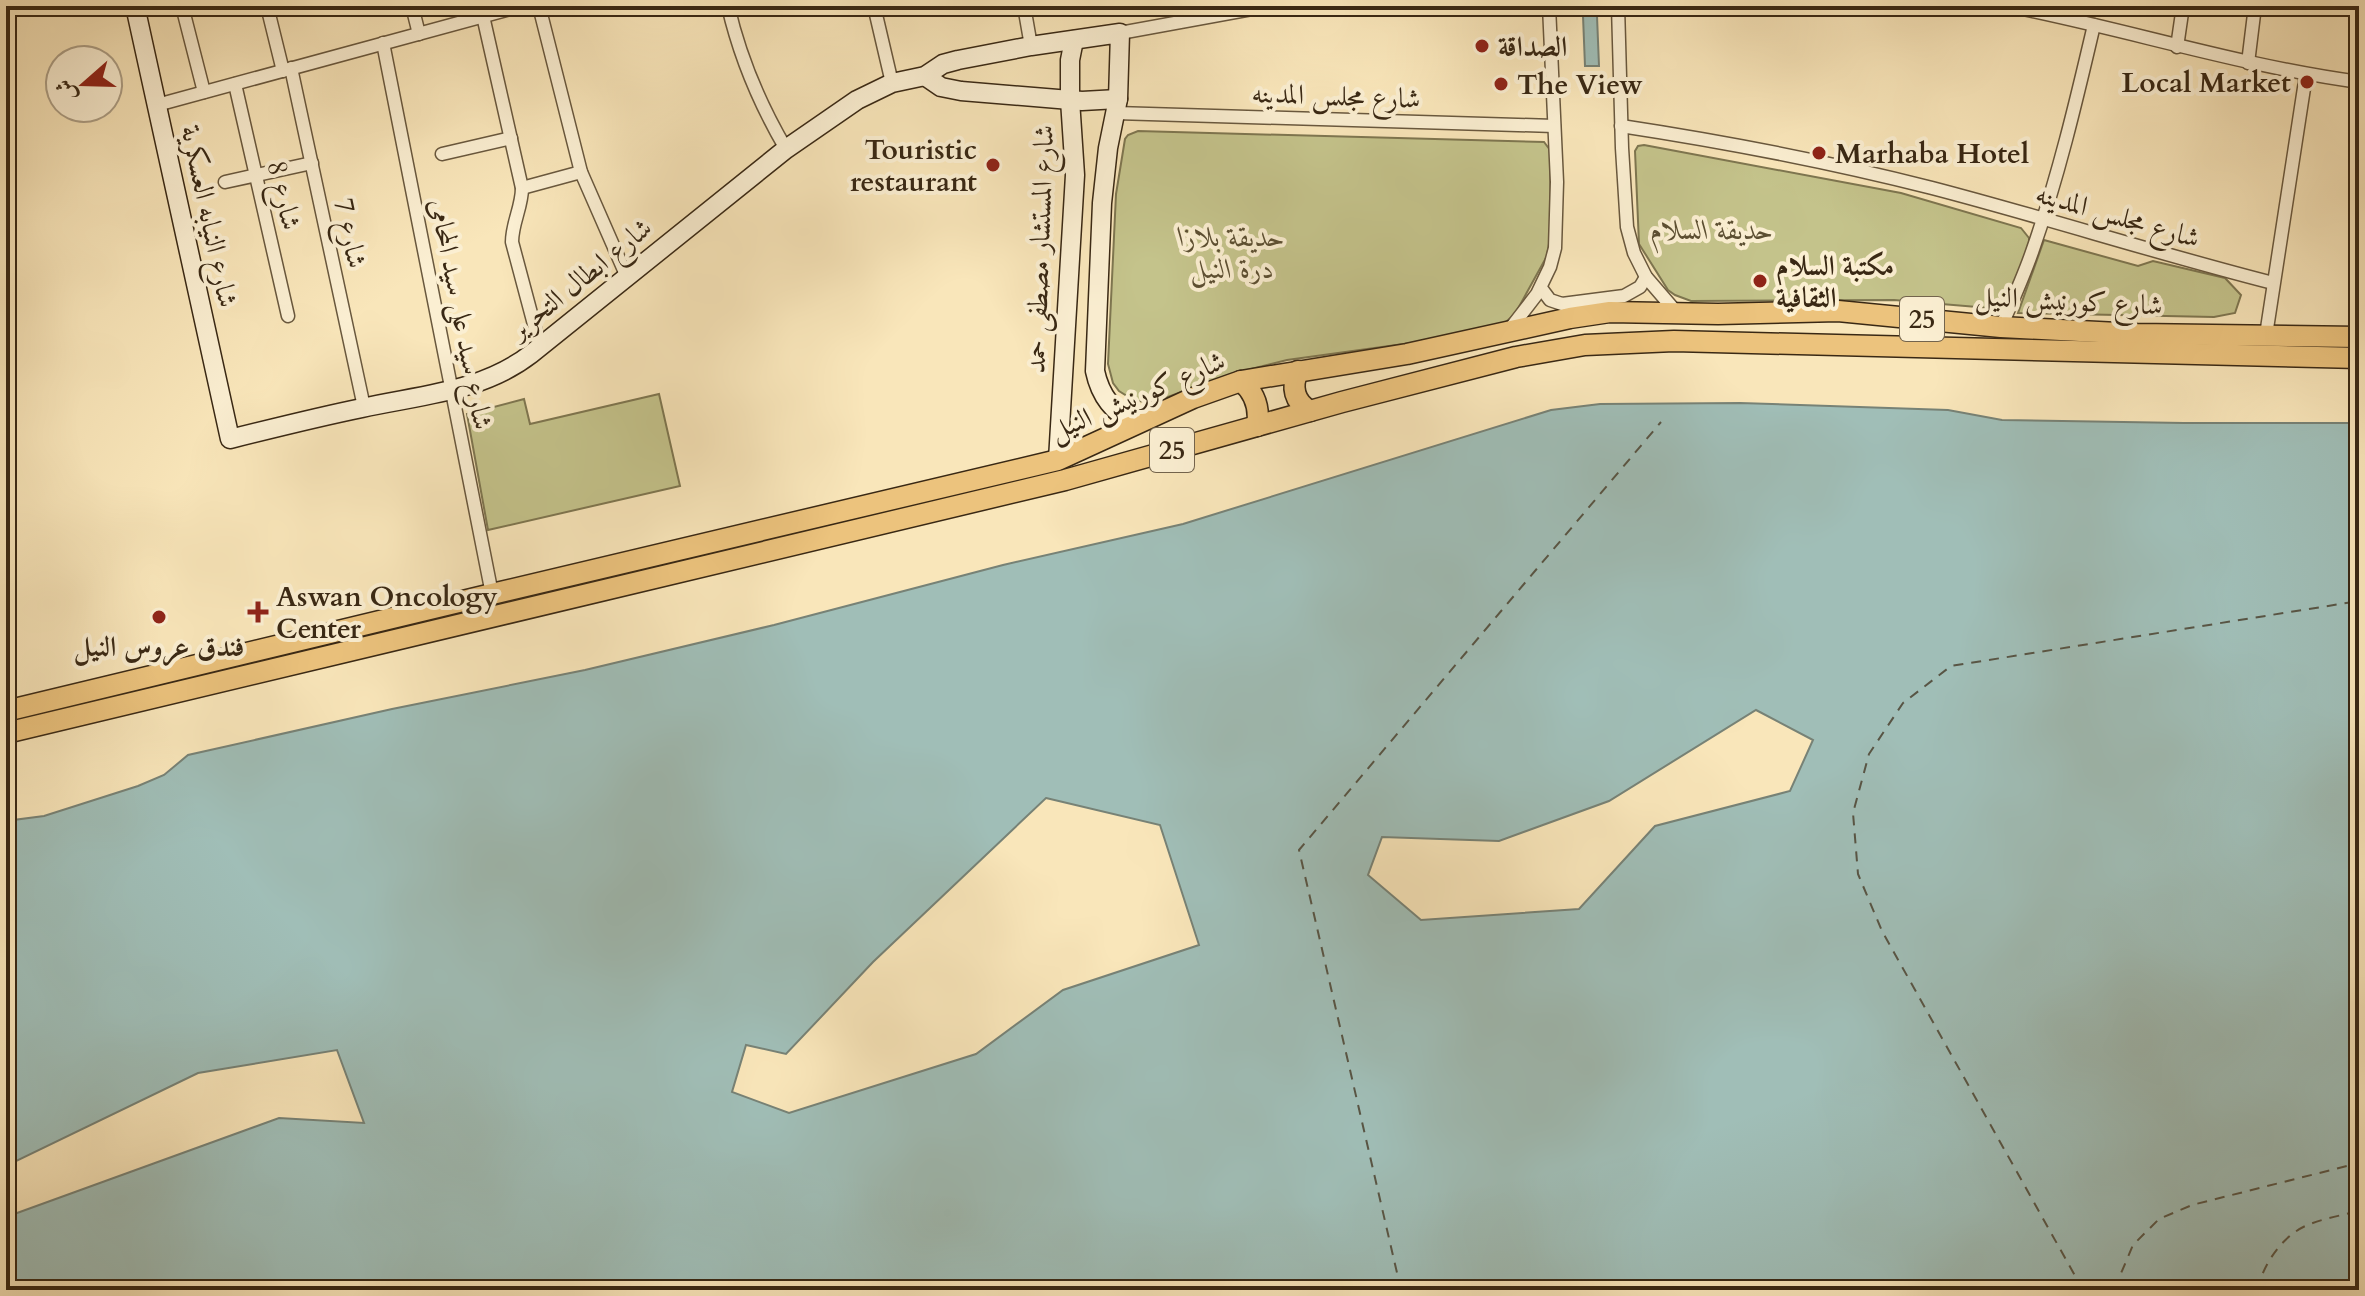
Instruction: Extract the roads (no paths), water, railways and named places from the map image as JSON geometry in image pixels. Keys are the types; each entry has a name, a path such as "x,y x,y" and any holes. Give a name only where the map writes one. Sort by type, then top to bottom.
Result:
{"main road":[{"name":"شارع كورنيش النيل","path":"6,711 1058,460 1193,398 1241,381 1407,354 1509,330 1610,312 1861,313 2001,327 2137,334 2359,337"},
{"path":"1792,312 1800,318 1830,325 1831,338 1820,344"},
{"name":"شارع كورنيش النيل","path":"6,733 1050,484 1516,357 1585,345 1644,341 2359,358"},
{"path":"1298,371 1294,391 1299,403 1310,411"},
{"path":"1241,381 1256,401 1257,426"}],"street":[{"name":"شارع النيابه العسكرية","path":"135,6 230,439"},
{"path":"182,6 204,92"},
{"name":"شارع 7","path":"267,6 312,163 364,407"},
{"path":"412,6 419,34"},
{"path":"460,6 464,21"},
{"path":"157,105 521,6"},
{"path":"539,6 581,172 627,277"},
{"path":"728,6 743,64 786,149"},
{"path":"874,6 892,83"},
{"path":"1024,6 1031,46"},
{"name":"شارع ابطال التحرير","path":"230,439 452,390 500,374 521,362 786,149 857,100 892,83 925,76 950,62 1268,6"},
{"path":"1509,330 1541,288 1555,248 1557,182 1549,6"},
{"path":"1618,6 1627,227 1634,253 1646,277 1677,313"},
{"path":"2008,6 2049,10 2094,25 2248,63 2359,82"},
{"path":"2177,47 2183,6"},
{"path":"2248,63 2255,6"},
{"path":"483,16 522,188 512,242 540,347"},
{"path":"2001,327 2031,256 2043,218 2069,131 2094,25"},
{"path":"1120,33 1117,106 1108,148 1102,203 1095,371 1100,389 1110,406 1126,420 1136,424"},
{"name":"شارع المستشار مصطفى حمد","path":"1058,460 1075,175 1070,100 1070,60 1074,40"},
{"name":"شارع سيد على سيد المحامى","path":"383,43 492,594"},
{"path":"2266,335 2306,75"},
{"path":"925,76 951,90 1117,106"},
{"name":"شارع 8","path":"235,84 288,316"},
{"name":"شارع مجلس المدينه","path":"1117,106 1554,126"},
{"name":"شارع مجلس المدينه","path":"1621,126 1684,135 1930,188 2273,283"},
{"path":"442,154 511,138"},
{"path":"225,182 312,163"},
{"path":"522,188 581,172"},
{"path":"1541,288 1550,300 1562,304 1624,296 1640,287 1646,277"}],"water":[{"path":"1583,16 1597,16 1599,66 1585,66"},
{"path":"1740,403 1948,410 2002,420 2359,423 2359,1269 2355,1290 6,1290 6,1217 279,1118 364,1123 337,1050 198,1073 6,1166 6,821 44,816 138,786 164,775 188,755 585,670 774,625 1003,565 1183,524 1551,410 1600,404","holes":["1756,710 1813,740 1790,791 1655,826 1579,909 1421,920 1368,875 1382,837 1499,841 1609,801","1046,798 1160,825 1199,945 1063,990 976,1054 789,1113 732,1092 746,1045 786,1054 873,962"]}],"place":[{"name":"الصداقة","path":"1482,46"},
{"name":"Local Market","path":"2307,82"},
{"name":"The View","path":"1501,84"},
{"name":"Marhaba Hotel","path":"1819,153"},
{"name":"Touristic restaurant","path":"993,165"},
{"name":"مكتبة السلام الثقافية","path":"1760,281"},
{"name":"Aswan Oncology Center","path":"258,612"},
{"name":"فندق عروس النيل","path":"159,617"}],"park label":[{"name":"حديقة السلام","path":"1712,229"},
{"name":"حديقة بلازا درة النيل","path":"1232,252"}]}
